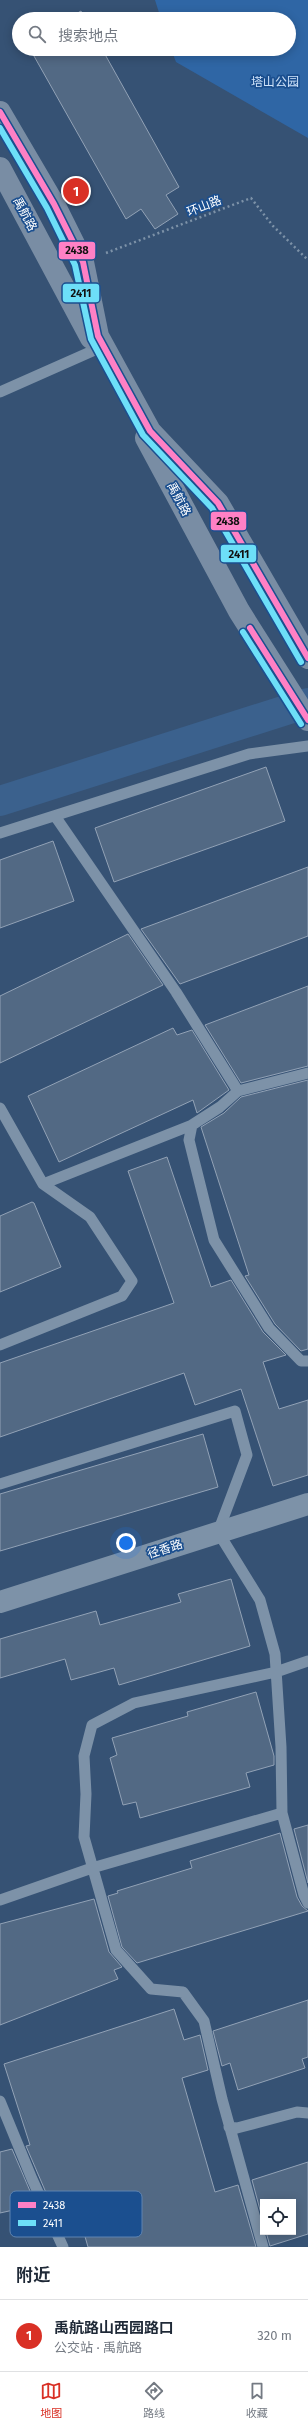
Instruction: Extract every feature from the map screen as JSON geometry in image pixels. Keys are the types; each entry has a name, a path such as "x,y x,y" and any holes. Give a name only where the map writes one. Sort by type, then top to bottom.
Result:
{"main road":[{"name":"禹航路","path":"0,112 54,204 83,262 98,336 150,432 218,504 303,650"},
{"name":"禹航路","path":"0,168 239,611 308,720"}],"street":[{"name":"径香路","path":"0,1602 308,1504"}],"lane":[{"path":"0,392 97,349"},
{"path":"0,833 249,754 308,746"},
{"path":"55,816 176,992 238,1091"},
{"path":"43,1184 192,1125 220,1107 238,1091 308,1073"},
{"path":"0,1108 43,1184 90,1217 132,1281 122,1296 0,1345"},
{"path":"192,1125 189,1140 214,1240 269,1328 301,1361 308,1361"},
{"path":"0,1484 234,1411 247,1455 218,1532 260,1600 275,1654 281,1747 282,1813 304,1895 308,1903"},
{"path":"262,2247 229,2127 204,2021 182,1992 151,1989 116,1950 84,1838 86,1794 84,1756 92,1725 134,1704 276,1672 308,1661"},
{"path":"0,1900 92,1868 282,1813"},
{"path":"0,2101 37,2191"},
{"path":"229,2127 237,2128 297,2112 308,2113"},
{"path":"58,2237 63,2247"}],"path":[{"name":"环山路","path":"83,262 251,198 273,226 308,260"}],"green space":[{"name":"塔山公园","path":"155,0 308,0 308,138 176,62 174,56 296,56 296,12 159,12"}],"building":[{"path":"34,56 106,56 179,187 166,195 178,214 155,229 141,209 126,219"},
{"path":"266,767 285,821 114,882 95,828"},
{"path":"53,841 74,901 0,928 0,860"},
{"path":"308,867 308,936 180,984 141,929"},
{"path":"128,934 163,985 0,1063 0,996"},
{"path":"308,986 308,1066 241,1083 205,1025"},
{"path":"173,1028 177,1035 192,1030 229,1090 197,1113 193,1100 59,1162 28,1096"},
{"path":"308,1080 308,1349 301,1351 275,1324 245,1276 249,1275 201,1127 224,1113 241,1097"},
{"path":"167,1157 211,1287 231,1280 263,1332 286,1355 263,1362 279,1409 308,1400 308,1475 273,1486 241,1389 195,1405 184,1373 0,1437 0,1363 174,1303 128,1171"},
{"path":"32,1202 34,1203 61,1267 0,1292 0,1216"},
{"path":"203,1434 218,1487 0,1551 0,1494"},
{"path":"231,1579 250,1646 119,1685 114,1668 71,1680 65,1659 0,1678 0,1639 96,1611 100,1625 181,1602 178,1594"},
{"path":"256,1692 274,1756 274,1765 246,1773 250,1787 140,1818 136,1802 123,1805 110,1758 117,1755 112,1738 188,1716 187,1712"},
{"path":"308,1825 308,1883 294,1829"},
{"path":"280,1833 297,1897 302,1906 308,1911 137,1963 122,1947 108,1896 118,1893 117,1891 192,1868 190,1861"},
{"path":"94,1899 109,1952 122,1967 114,1970 118,1979 0,2025 0,1924"},
{"path":"308,2000 308,2057 302,2059 305,2068 238,2090 230,2063 222,2066 213,2031"},
{"path":"174,2009 184,2040 200,2035 208,2070 182,2078 215,2192 238,2185 256,2247 88,2247 85,2237 142,2237 142,2191 45,2191 26,2146 30,2145 4,2064"},
{"path":"12,2149 30,2191 10,2191 10,2211 0,2213 0,2152"},
{"path":"308,2162 308,2234 270,2246 267,2235 296,2235 296,2199 260,2199 260,2210 252,2180"}],"waterway":[{"path":"0,801 308,703"}],"transit line":[{"name":"2438","path":"0,112 54,204 83,262 98,336 150,431 218,503 308,658"},
{"name":"2411","path":"0,128 47,208 75,265 91,339 143,435 212,508 301,662"},
{"name":"2438","path":"250,628 308,720"},
{"name":"2411","path":"243,632 301,724"}],"place":[{"name":"禹航路山西园路口","path":"76,191"}]}
